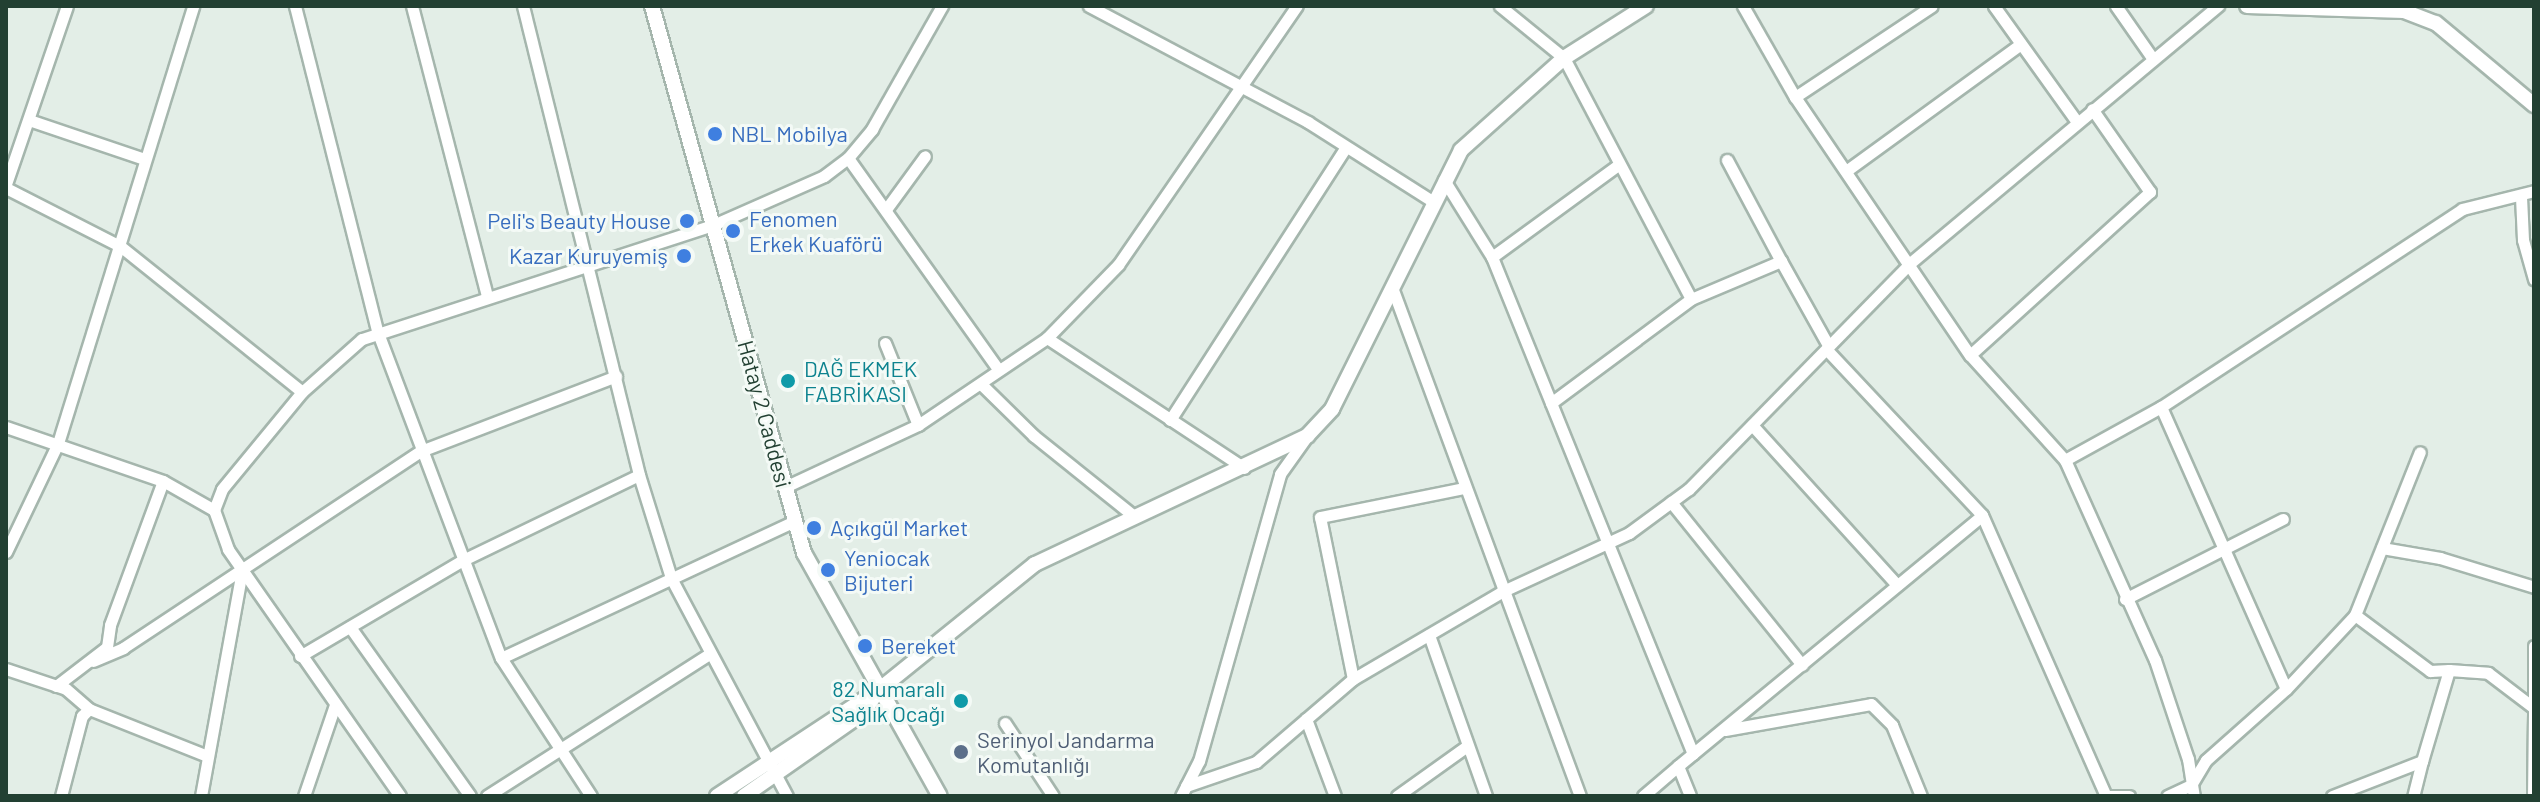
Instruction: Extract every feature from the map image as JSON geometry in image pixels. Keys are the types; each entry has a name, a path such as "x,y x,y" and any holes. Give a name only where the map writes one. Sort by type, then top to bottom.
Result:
{"street":[{"path":"67,6 6,186 120,246 302,392"},
{"path":"6,552 11,530 58,443 193,6"},
{"path":"295,6 378,333 421,451 501,658 591,796"},
{"path":"412,6 487,297"},
{"path":"523,6 639,475 671,578 787,796"},
{"name":"Hatay 2 Caddesi","path":"652,6 804,553 940,796"},
{"path":"214,510 222,489 302,392 362,339 713,225 824,176 848,158 872,129 942,6"},
{"path":"1089,6 1242,88 1432,201"},
{"path":"785,487 918,425 982,385 998,369 1047,338 1118,265 1297,6"},
{"path":"1500,6 1564,58 1617,166 1691,299"},
{"path":"1184,791 1199,761 1280,474 1307,436 1332,409 1393,290 1432,201 1461,150 1564,58 1646,6"},
{"path":"1795,97 1932,6"},
{"path":"1994,6 2077,122"},
{"path":"2116,6 2153,59"},
{"path":"1184,791 1256,762 1353,679 1501,592 1607,543 1671,502 1752,425 1909,264 2218,6"},
{"path":"2247,6 2404,11 2436,23 2534,105"},
{"path":"1748,7 1795,97 1970,355 2065,460 2155,660 2188,759 2193,791"},
{"path":"1846,171 2021,44"},
{"path":"1970,355 2150,192 2092,109"},
{"path":"29,120 144,159"},
{"path":"1170,420 1345,148"},
{"path":"887,208 925,156"},
{"path":"848,158 887,208 998,369"},
{"path":"1727,160 1828,348 1982,515 2105,796 2129,796"},
{"path":"1492,257 1617,166"},
{"path":"1444,180 1492,257 1693,754"},
{"path":"2065,460 2161,407 2462,209 2521,197 2534,191"},
{"path":"2521,197 2523,240 2534,279"},
{"path":"1551,403 1691,299 1781,261"},
{"path":"1393,290 1501,592 1580,796"},
{"path":"1047,338 1244,468"},
{"path":"885,343 918,425"},
{"path":"56,686 93,661 123,648 421,451 616,376"},
{"path":"982,385 1034,436 1135,517"},
{"path":"2161,407 2286,689"},
{"path":"1752,425 1897,585"},
{"path":"6,427 163,481 214,510 242,570 400,796"},
{"path":"717,796 863,713 880,689 1035,564 1307,436"},
{"path":"2193,791 2206,760 2286,689 2355,615 2420,452"},
{"path":"300,656 463,560 639,475"},
{"path":"93,661 107,647 110,625 163,481"},
{"path":"1353,679 1320,517 1464,488"},
{"path":"1671,502 1802,665"},
{"path":"1643,796 1982,515"},
{"path":"2125,599 2283,519"},
{"path":"501,658 795,521"},
{"path":"2382,548 2440,558 2534,587"},
{"path":"201,796 242,570"},
{"path":"2355,615 2430,671 2488,673 2534,708"},
{"path":"350,627 470,796"},
{"path":"1429,635 1486,796"},
{"path":"2533,796 2534,646"},
{"path":"487,796 709,654"},
{"path":"6,669 56,686 89,709 207,756"},
{"path":"2413,796 2449,670"},
{"path":"1723,730 1871,704 1892,725 1921,796"},
{"path":"304,796 335,705"},
{"path":"63,795 82,716 89,709"},
{"path":"1306,719 1335,796"},
{"path":"1005,723 1053,796"},
{"path":"1397,796 1467,746"},
{"path":"2332,796 2422,761"},
{"path":"1678,766 1690,796"},
{"path":"744,796 772,767"},
{"path":"2167,796 2193,791"}],"place":[{"name":"NBL Mobilya","path":"715,134"},
{"name":"Peli's Beauty House","path":"687,221"},
{"name":"Fenomen Erkek Kuaförü","path":"733,231"},
{"name":"Kazar Kuruyemiş","path":"684,256"},
{"name":"DAĞ EKMEK FABRİKASI","path":"788,381"},
{"name":"Açıkgül Market","path":"814,528"},
{"name":"Yeniocak Bijuteri","path":"828,570"},
{"name":"Bereket","path":"865,646"},
{"name":"82 Numaralı Sağlık Ocağı","path":"961,701"},
{"name":"Serinyol Jandarma Komutanlığı","path":"961,752"}]}
